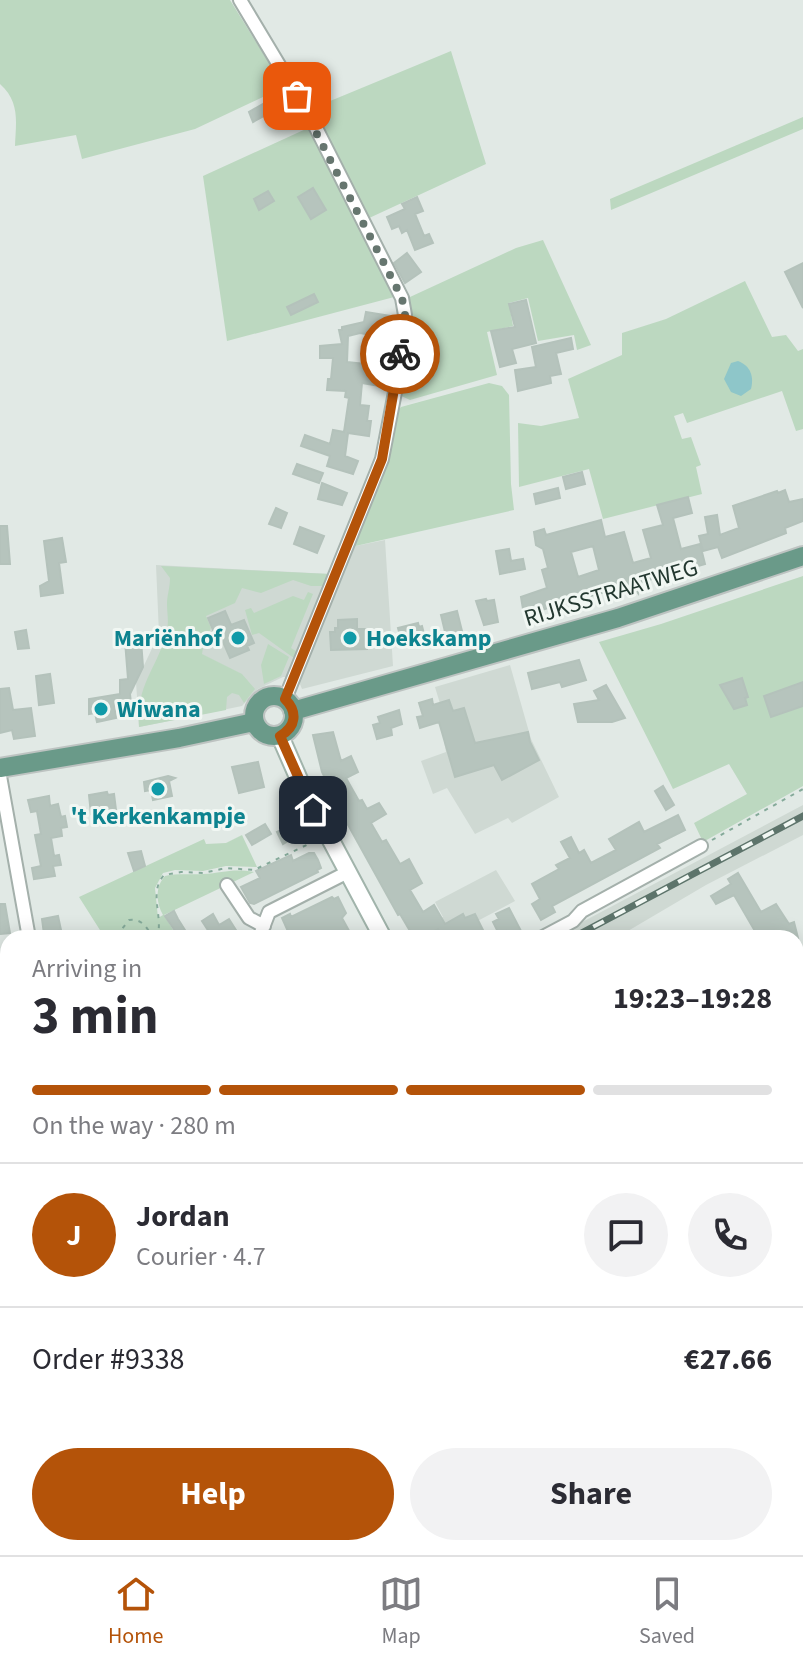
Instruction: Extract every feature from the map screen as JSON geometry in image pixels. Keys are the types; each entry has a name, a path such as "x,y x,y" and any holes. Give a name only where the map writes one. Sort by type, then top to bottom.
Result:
{"main road":[{"name":"RIJKSSTRAATWEG","path":"290,700 618,618 803,556"},
{"path":"0,768 179,738 251,715 262,700 271,696 290,700 292,726 280,736 264,734 251,715"},
{"path":"280,736 346,873 378,930"}],"street":[{"path":"240,0 312,120 405,307 396,387 382,459 290,700"},
{"path":"0,776 28,930"},
{"path":"556,930 573,921 582,911 701,846"},
{"path":"263,930 269,912 346,873"},
{"path":"227,885 260,930"}],"path":[{"path":"251,715 254,698 267,690 278,689 290,700"},
{"path":"701,846 803,789"},
{"path":"122,930 129,920 134,919 148,930"}],"shaded area":[{"path":"385,540 393,666 302,689 298,679 351,547"},
{"path":"156,565 330,574 292,677 283,677 258,689 242,706 139,727 136,682 159,634"},
{"path":"510,665 531,739 559,797 512,823 508,818 475,834 447,788 433,794 421,761 446,752 444,742 451,740 435,687"},
{"path":"803,805 803,835 706,885 630,930 567,930"},
{"path":"496,870 515,901 470,925 472,930 431,930 434,922 443,917 435,902"}],"green space":[{"path":"0,0 230,0 284,87 195,129 82,159 76,135 15,146 14,105 0,84"},
{"path":"451,51 486,164 367,219 306,111"},
{"path":"803,117 803,129 611,210 610,199"},
{"path":"308,128 398,296 227,341 203,176"},
{"path":"543,240 591,345 577,350 574,335 538,341 528,298 509,303 513,326 487,332 497,375 410,400 397,394 408,315 389,266 410,297 516,248"},
{"path":"745,281 772,337 786,335 798,351 803,349 803,429 796,431 782,391 687,423 683,413 674,416 682,439 691,437 701,465 696,467 702,494 603,519 589,469 519,487 518,423 541,426 579,418 568,379 622,355 622,333 666,319"},
{"path":"489,383 502,386 509,395 514,510 351,547 396,413 401,407"},
{"path":"161,566 330,574 325,586 311,586 293,580 261,593 242,588 235,603 206,616 211,628 202,654 242,674 255,689 244,703 239,695 232,693 227,697 226,710 139,727 144,687 168,627 170,578"},
{"path":"803,576 803,786 703,842 694,823 747,794 729,764 673,789 599,642"},
{"path":"308,592 313,594 291,648 301,654 298,661 259,633 252,635 245,610 251,608 254,613 293,596 304,600"},
{"path":"268,644 289,657 281,676 264,684 261,665"},
{"path":"242,835 257,867 226,866 203,871 163,873 155,888 158,918 163,915 158,890 165,876 254,872 164,915 173,930 100,930 79,897 204,839 206,844 226,843"}],"water":[{"path":"738,361 749,369 752,380 751,389 741,396 731,392 724,379 731,363"}],"building":[{"path":"277,96 282,106 253,122 249,112"},
{"path":"313,188 326,210 311,219 298,197"},
{"path":"268,191 274,201 259,210 254,199"},
{"path":"417,197 423,211 415,214 424,236 429,234 433,243 415,250 407,230 402,233 399,226 392,229 387,217 405,209 402,204"},
{"path":"407,253 421,272 405,283 394,263"},
{"path":"803,263 803,308 785,272"},
{"path":"314,294 318,302 291,315 287,307"},
{"path":"526,300 536,343 512,349 516,363 500,367 491,331 515,327 509,304"},
{"path":"366,312 390,316 391,320 388,338 360,333 348,336 347,362 383,366 380,386 362,383 360,405 369,406 369,436 348,433 345,456 358,461 353,474 327,466 330,456 301,446 305,435 330,444 333,430 344,432 349,398 345,397 346,391 327,390 333,358 320,358 320,346 342,344 339,330 364,322"},
{"path":"571,338 573,349 556,353 561,374 550,376 551,383 518,391 515,370 536,367 532,347"},
{"path":"297,464 323,473 319,483 293,474"},
{"path":"582,472 585,484 566,489 563,477"},
{"path":"322,483 347,493 342,505 318,499"},
{"path":"558,488 560,498 536,504 534,494"},
{"path":"785,490 789,502 803,499 803,521 785,528 786,533 722,558 718,547 703,551 699,536 708,534 705,517 717,515 720,535 739,528 733,506"},
{"path":"688,497 692,513 673,518 681,549 700,544 705,564 638,583 638,593 632,585 613,590 613,593 601,593 524,615 521,597 547,588 542,570 548,568 543,549 536,545 534,532 544,529 546,535 601,520 605,537 624,532 633,563 651,558 643,530 663,525 657,505","holes":["593,546 599,570 578,577 571,552"]},
{"path":"276,508 287,513 281,528 269,524"},
{"path":"0,526 7,526 10,564 0,564"},
{"path":"300,527 324,536 317,553 294,544"},
{"path":"62,538 66,562 59,563 63,593 41,596 40,586 49,581 44,541"},
{"path":"509,549 511,561 523,559 525,569 500,574 496,551"},
{"path":"494,600 498,622 484,625 476,601"},
{"name":"Mariënhof","path":"225,611 231,625 244,620 254,643 247,646 249,650 230,658 217,628 213,630 208,618"},
{"path":"457,611 465,643 454,634 446,636 441,615"},
{"name":"Hoekskamp","path":"357,619 357,629 366,629 367,649 331,650 330,632 338,628 338,620"},
{"path":"418,623 419,627 422,626 426,642 403,647 398,628"},
{"path":"26,630 29,648 18,649 15,632"},
{"path":"141,640 143,667 130,694 131,703 114,704 116,718 97,722 95,713 89,714 89,699 120,694 120,680 128,679 125,641"},
{"path":"579,660 586,680 562,687 560,682 532,689 528,673"},
{"path":"50,674 54,703 39,705 36,676"},
{"path":"742,678 748,697 745,698 747,705 734,709 720,685"},
{"path":"803,682 803,706 771,717 764,696"},
{"path":"606,685 625,718 612,722 578,722 574,704 599,700 594,691"},
{"path":"9,688 13,710 31,708 35,736 14,739 12,730 0,733 0,689"},
{"path":"432,699 433,705 449,700 453,711 464,708 475,743 528,732 539,760 502,780 494,765 455,777 439,722 420,728 417,717 423,716 419,703"},
{"path":"399,710 402,724 391,728 392,735 377,739 373,725 380,723 378,717"},
{"path":"333,732 341,761 351,756 358,772 346,778 367,809 379,803 386,814 371,823 382,842 386,840 400,864 409,859 422,883 410,890 423,912 434,905 445,924 463,914 465,918 475,914 483,930 409,930 327,787 313,735"},
{"path":"258,762 264,787 239,793 232,767"},
{"name":"'t Kerkenkampje","path":"168,776 175,778 169,781 172,796 153,800 151,790 145,791 144,782"},
{"path":"663,786 674,805 666,810 655,791"},
{"path":"107,792 108,795 114,794 116,810 91,814 89,795"},
{"path":"49,796 50,806 58,804 67,827 61,828 62,836 51,838 54,856 59,855 61,865 53,866 55,876 34,879 32,868 41,866 35,835 41,834 37,811 31,812 28,800"},
{"path":"678,815 685,830 657,844 660,848 552,906 555,912 541,920 532,904 540,899 532,884 559,869 556,865 570,858 561,842 571,837 579,853 584,850 591,863 616,850 609,839 639,822 644,832"},
{"path":"296,823 301,833 283,844 277,832"},
{"path":"265,824 271,834 252,845 246,835"},
{"path":"141,851 145,866 134,871 128,853"},
{"path":"314,853 318,860 321,868 318,872 254,904 250,903 241,887 260,878 256,871 291,855 293,861"},
{"path":"738,873 761,912 776,904 789,924 794,922 796,930 754,930 734,895 716,904 711,896 731,884 728,879"},
{"path":"338,897 346,913 342,918 349,930 287,930 282,918 290,914 291,917"},
{"path":"0,904 5,904 9,930 0,930"},
{"path":"509,908 520,930 497,930 493,922 499,919 496,914"},
{"path":"174,911 185,930 175,930 165,916"},
{"path":"213,914 219,925 229,919 236,930 208,930 202,921"},
{"path":"58,916 61,930 43,930 42,919"}],"railway":[{"path":"587,930 803,816"}],"way so far":[{"path":"297,96 402,298 405,315 400,354"}],"place":[{"name":"Mariënhof","path":"238,638"},
{"name":"Hoekskamp","path":"350,638"},
{"name":"Wiwana","path":"101,709"},
{"name":"'t Kerkenkampje","path":"158,789"}],"route":[{"path":"313,810 280,736 290,729 294,719 292,707 285,699 382,459 400,354"}]}
